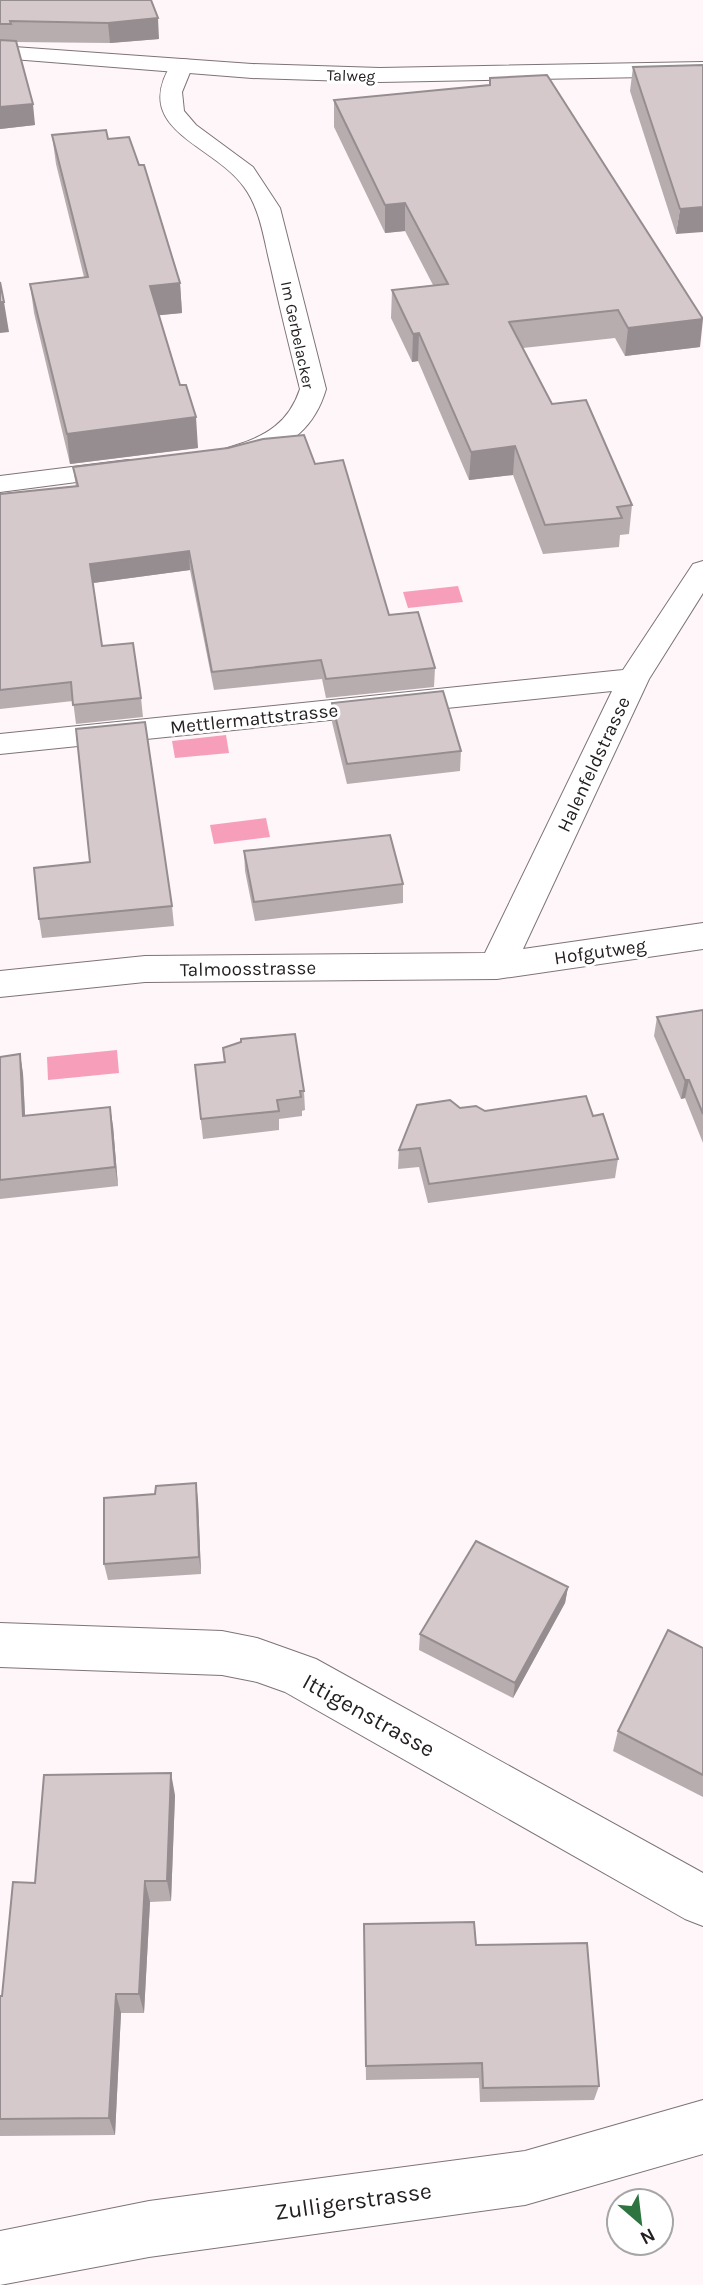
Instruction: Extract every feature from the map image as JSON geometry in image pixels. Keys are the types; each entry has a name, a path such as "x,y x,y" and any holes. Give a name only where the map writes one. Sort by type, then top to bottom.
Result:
{"street":[{"name":"Talweg","path":"0,52 380,75 703,69"},
{"name":"Im Gerbelacker","path":"182,65 172,88 170,100 173,110 188,129 240,168 256,187 268,208 313,389 309,409 294,427 273,441 248,451 202,459"},
{"path":"0,484 148,466"},
{"name":"Halenfeldstrasse","path":"497,966 633,679 703,570"},
{"name":"Mettlermattstrasse","path":"0,744 633,679"},
{"name":"Hofgutweg","path":"497,966 703,936"},
{"name":"Talmoosstrasse","path":"0,984 145,970 497,966"},
{"name":"Ittigenstrasse","path":"0,1645 195,1651 257,1660 299,1675 703,1901"},
{"name":"Zulligerstrasse","path":"0,2259 149,2230 524,2178 703,2127"}],"shaded area":[{"path":"458,586 463,602 408,608 403,592"},
{"path":"226,735 229,753 175,758 172,741"},
{"path":"266,818 270,837 214,844 210,825"},
{"path":"117,1050 119,1073 48,1080 47,1057"}],"building":[{"path":"0,0 151,0 158,18 108,23 10,21 11,24 0,24"},
{"path":"0,40 16,41 33,104 0,107"},
{"path":"703,65 703,207 680,209 633,67"},
{"path":"547,75 703,319 628,328 618,310 509,322 552,404 586,400 632,505 617,507 622,518 545,525 515,446 471,452 419,333 413,334 392,290 448,284 405,203 385,205 334,100 490,85 490,78"},
{"path":"106,130 108,139 129,137 139,165 144,165 180,283 150,286 180,385 186,385 196,417 67,434 30,284 88,277 52,135"},
{"path":"0,282 4,302 0,302"},
{"path":"304,435 315,464 343,460 389,615 418,612 435,668 326,679 321,660 212,672 189,551 90,564 102,646 133,643 141,698 73,705 71,682 0,690 0,494 78,486 73,467 228,448 263,439"},
{"path":"443,691 461,751 347,764 332,703"},
{"path":"145,722 172,906 39,919 34,868 90,862 76,729"},
{"path":"390,835 403,884 254,902 244,851"},
{"path":"703,1010 703,1114 657,1017"},
{"path":"295,1034 304,1091 300,1091 301,1097 277,1100 279,1111 201,1119 195,1065 225,1062 223,1048 241,1042 241,1039"},
{"path":"20,1054 23,1116 110,1107 115,1167 0,1180 0,1057"},
{"path":"586,1096 593,1116 603,1114 618,1159 429,1184 420,1148 399,1150 417,1105 450,1100 460,1108 476,1106 485,1111"},
{"path":"196,1483 199,1557 104,1564 104,1498 155,1494 156,1486"},
{"path":"476,1541 568,1587 515,1683 420,1634"},
{"path":"668,1630 703,1648 703,1775 618,1731"},
{"path":"171,1773 167,1881 145,1881 139,1994 116,1994 109,2118 0,2119 0,1996 13,1882 35,1883 44,1775"},
{"path":"474,1922 476,1945 587,1943 599,2086 483,2088 482,2063 366,2066 364,1924"}]}
